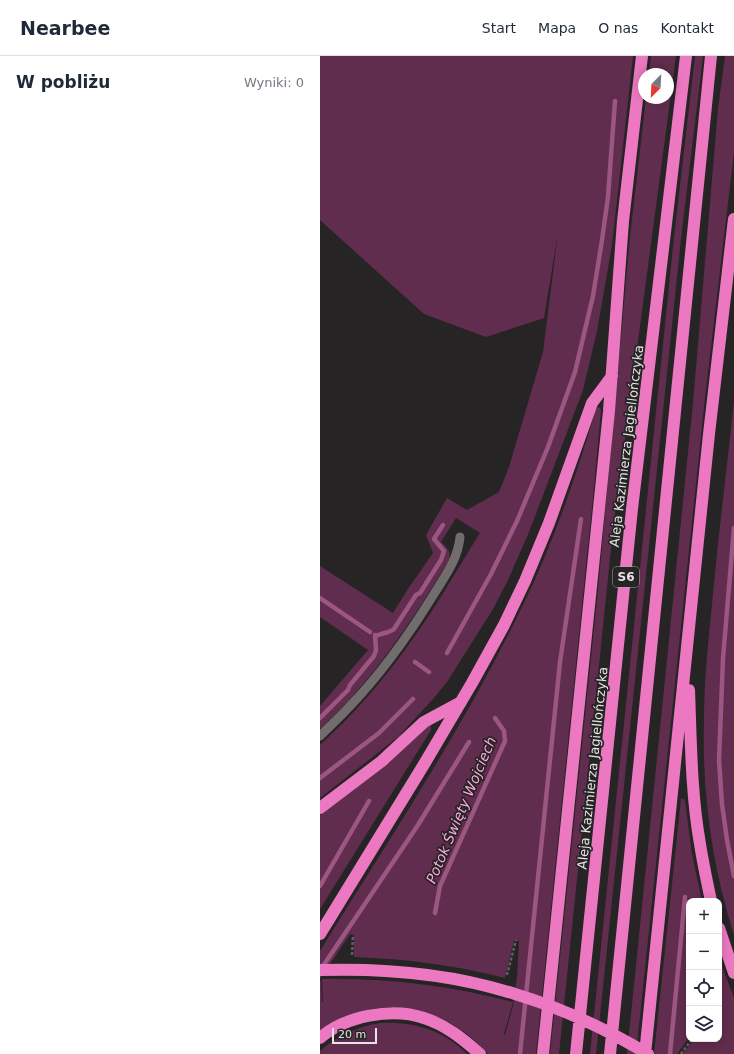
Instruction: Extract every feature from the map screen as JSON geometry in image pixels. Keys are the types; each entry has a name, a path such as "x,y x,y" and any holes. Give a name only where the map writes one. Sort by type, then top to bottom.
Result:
{"highway":[{"path":"543,1054 609,411 623,221 642,56"},
{"name":"Aleja Kazimierza Jagiellończyka","path":"576,1054 632,509 686,56"},
{"name":"S6","path":"610,1054 711,56"},
{"path":"645,1054 709,434 734,220"},
{"path":"320,934 462,701 500,631 525,581 549,523 592,403 612,376"},
{"path":"688,642 691,759 694,799 700,844 710,898"},
{"path":"320,808 382,761 424,722 462,701"},
{"path":"721,934 734,973"},
{"path":"324,970 397,972 424,975 462,981 516,994 576,1016 621,1038 648,1054"},
{"path":"320,1038 336,1027 352,1020 382,1014 403,1014 423,1017 450,1030 480,1054"}],"lane":[{"path":"320,736 351,706 383,668 426,608 455,562 460,546 460,537"}],"path":[{"path":"352,955 353,935"},
{"path":"507,975 516,940"},
{"path":"681,1054 690,1042"}],"shaded area":[{"path":"320,56 633,56 612,245 597,331 583,390 529,532 508,580 493,609 447,682 398,737 320,798 320,745 355,710 397,660 445,591 480,533 456,518 441,542 449,551 450,556 448,562 420,607 374,671 339,711 320,729 320,706 368,650 320,617 320,566 393,613 433,553 426,535 447,498 467,510 499,492 509,467 543,352 558,233 544,318 486,337 424,314 320,220"},
{"path":"651,56 676,56 674,71 674,68 650,68"},
{"path":"695,56 703,56 681,239 596,1054 590,1054 674,237"},
{"path":"725,56 734,56 734,152 705,398 636,1054 627,1054 693,403 718,109"},
{"path":"645,104 670,104 613,529 559,1054 550,1054 598,590 630,237"},
{"path":"734,402 734,935 720,883 710,829 705,775 704,705 707,657"},
{"path":"598,407 601,410 593,498 536,1054 488,1054 459,1028 425,1012 407,1008 388,1007 350,1015 320,1031 320,981 321,980 323,1002 322,979 347,979 395,981 442,987 513,1002 504,1034 505,1035 513,1006 517,977 519,941 514,940 505,978 430,963 354,957 354,935 350,934 320,979 320,951 426,782 500,652 554,535 572,485 596,409"},
{"path":"429,725 431,726 431,730 320,909 320,815 388,764"},
{"path":"681,799 684,799 692,854 701,898 686,898 686,1042 677,1054 654,1054"},
{"path":"722,966 734,998 734,1054 683,1054 692,1042 722,1042"},
{"path":"380,1023 404,1024 427,1029 448,1039 467,1054 320,1054 320,1051 327,1045 348,1032"}],"waterway":[{"path":"447,653 491,574 517,521 548,447 575,372 593,296 602,240 608,197 615,101"},
{"path":"520,1054 560,662 581,519"},
{"path":"376,636 394,629 416,595 420,593 441,560 444,551 434,539 443,525"},
{"path":"734,528 723,658 719,760 722,804 734,876"},
{"name":"Potok Święty Wojciech","path":"320,598 370,632"},
{"path":"320,718 348,690 350,685 374,656 376,650 375,635"},
{"name":"Potok Święty Wojciech","path":"415,662 429,672"},
{"path":"320,778 379,733 413,699"},
{"name":"Potok Święty Wojciech","path":"435,913 440,886 505,741 504,731 495,718"},
{"path":"321,969 418,825 469,742"},
{"path":"320,886 369,801"},
{"path":"670,1054 685,897"}]}
